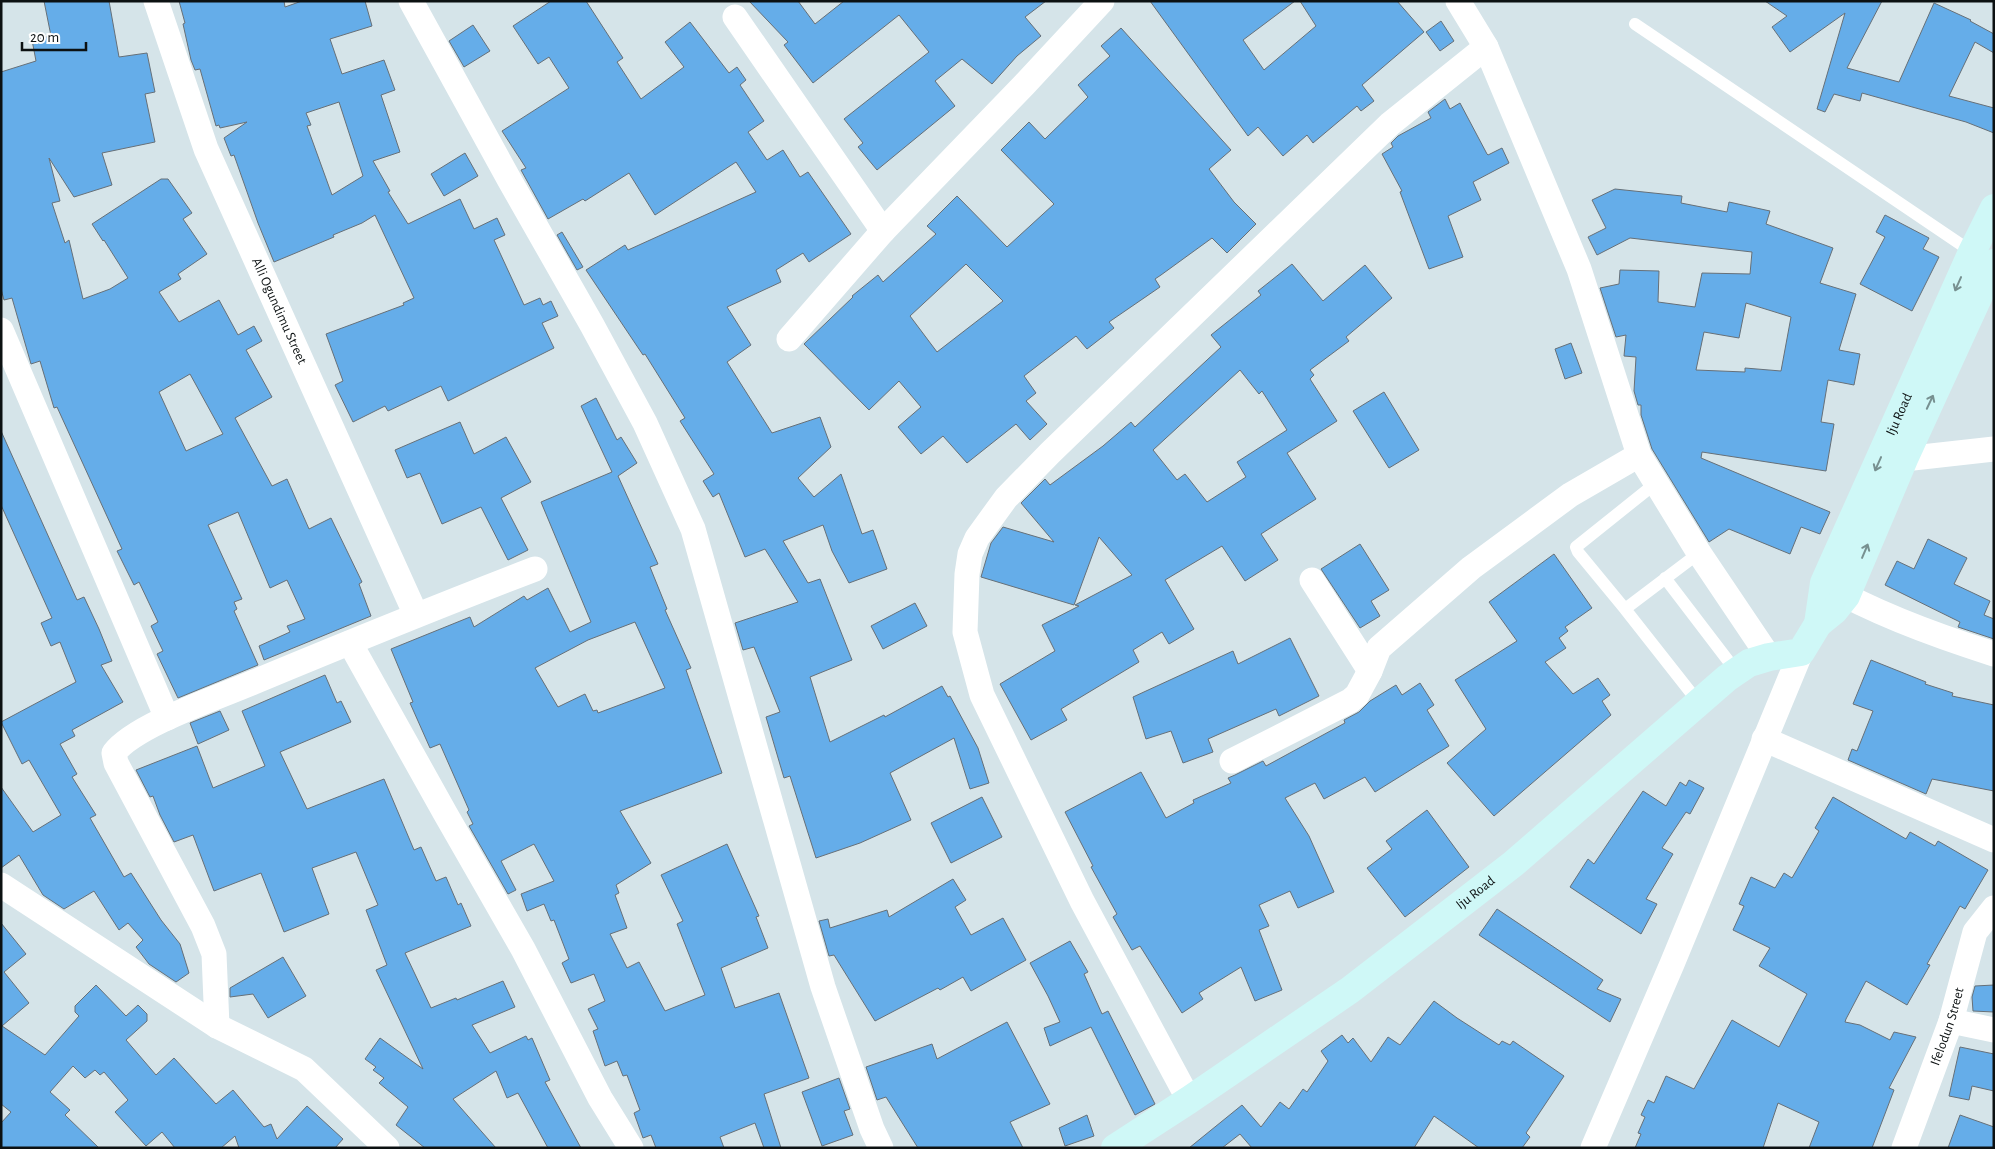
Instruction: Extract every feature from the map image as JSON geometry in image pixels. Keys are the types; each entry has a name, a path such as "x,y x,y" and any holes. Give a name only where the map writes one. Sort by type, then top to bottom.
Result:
{"main road":[{"name":"Iju Road","path":"1835,590 1904,459 1983,257 1994,208"},
{"name":"Iju Road","path":"1115,1148 1350,990 1513,864 1736,671 1749,662 1801,652 1818,624 1834,610 1835,590 1983,257"}],"street":[{"name":"Alli Ogundimu Street","path":"156,1 206,149 416,615"},
{"path":"411,1 645,423 692,529 823,987 872,1129 881,1148"},
{"path":"789,339 884,231 1018,92 1102,1"},
{"path":"1458,1 1486,47 1579,269 1639,455 1699,553 1769,657"},
{"path":"735,17 884,231"},
{"path":"1189,1100 1082,901 982,695 965,632 967,574 970,554 977,538 1006,498 1050,453 1390,124 1486,47"},
{"path":"1,330 167,718"},
{"path":"1904,459 1994,449"},
{"path":"1232,761 1350,702 1358,695 1379,648 1471,568 1570,495 1639,455"},
{"path":"217,1026 214,954 203,926 116,763 114,754 120,744 167,718 416,615 535,569"},
{"path":"1312,580 1370,671"},
{"path":"1835,590 1949,640 1994,654"},
{"path":"350,642 444,813 523,949 600,1098 631,1148"},
{"path":"1593,1148 1672,964 1801,652"},
{"path":"1764,739 1994,840"},
{"path":"1,885 217,1026 304,1069 376,1144"},
{"name":"Ifelodun Street","path":"1904,1148 1950,1021 1976,932 1994,908"},
{"path":"1950,1021 1994,1030"}],"lane":[{"path":"1635,24 1983,257"},
{"path":"1656,483 1576,547 1578,552 1699,703"},
{"path":"1624,609 1699,553"},
{"path":"1665,578 1736,671"}],"building":[{"path":"44,1 109,1 119,57 147,53 155,92 145,94 155,142 102,153 112,185 74,197 49,158 60,201 52,203 65,243 69,240 83,299 110,289 128,278 92,224 161,179 168,179 192,213 183,219 207,254 178,274 181,279 159,292 179,322 219,300 238,335 254,326 262,341 246,350 272,397 235,418 272,486 287,479 309,529 331,518 362,582 359,584 371,616 264,660 259,646 290,632 287,626 305,619 287,580 270,588 238,512 208,525 242,599 234,602 237,609 234,611 258,665 178,698 157,654 163,651 151,626 158,622 139,582 134,585 117,551 122,549 57,407 54,408 40,361 31,364 12,298 4,300 1,289 1,72 36,61 32,40 51,36","holes":["190,374 223,434 186,451 159,392"]},
{"path":"179,1 284,1 285,7 302,1 365,1 372,26 330,39 342,74 384,60 395,90 381,95 400,152 373,161 390,191 388,192 408,224 460,199 474,229 497,218 505,235 494,240 524,305 540,298 543,305 551,301 558,316 542,323 554,348 448,401 441,386 388,411 385,406 353,422 335,385 343,381 326,334 404,305 403,303 414,298 375,215 362,223 333,235 334,237 274,262 234,155 231,156 224,138 247,122 220,128 219,125 216,126 200,69 195,70 191,60 183,24 185,23","holes":["339,102 363,176 332,195 307,126 311,125 306,113"]},
{"path":"551,1 586,1 623,58 617,62 641,99 684,67 665,42 690,22 729,73 737,67 746,80 740,85 764,121 748,132 767,160 783,150 800,177 808,172 851,234 809,262 803,253 776,270 781,282 727,307 751,345 727,362 772,433 820,417 831,447 798,478 814,497 841,474 862,534 873,530 887,569 849,583 832,551 823,525 783,541 808,583 820,579 852,660 810,677 830,742 884,715 885,717 942,686 948,697 950,696 978,748 989,783 970,789 954,738 890,773 911,820 860,843 816,858 790,776 784,778 766,717 780,712 754,647 743,650 735,623 798,602 765,549 745,557 719,493 713,497 703,481 714,474 680,421 685,418 645,354 643,355 586,270 625,245 628,250 756,192 736,162 655,215 629,173 585,201 583,199 548,219 521,170 526,168 502,131 569,88 549,57 538,64 513,26"},
{"path":"749,1 798,1 815,24 844,1 1046,1 1025,17 1041,36 1017,56 992,84 962,59 935,81 955,106 877,170 858,147 863,143 844,119 929,52 899,15 813,83 784,45 788,42"},
{"path":"1150,1 1295,1 1243,40 1264,70 1316,26 1300,1 1397,1 1424,32 1362,85 1374,101 1361,111 1357,106 1313,143 1307,135 1283,156 1258,127 1248,136"},
{"path":"1765,1 1882,1 1847,68 1899,82 1934,3 1971,20 1994,34 1994,53 1975,42 1949,96 1994,108 1994,133 1966,122 1862,93 1860,101 1834,94 1825,112 1817,109 1845,13 1790,52 1772,27 1787,16"},
{"path":"1441,21 1454,41 1440,51 1426,32"},
{"path":"473,25 490,51 464,67 449,41"},
{"path":"1121,28 1231,150 1209,169 1234,202 1256,224 1227,253 1212,238 1155,279 1160,287 1109,322 1114,328 1087,349 1076,336 1024,376 1036,393 1026,401 1047,424 1030,440 1016,424 967,463 943,436 921,454 898,427 921,407 899,381 869,410 804,344 852,296 878,275 883,282 936,234 927,226 957,196 1007,247 1054,204 1001,150 1029,122 1045,139 1088,97 1078,85 1110,56 1101,46","holes":["966,264 1003,301 937,352 910,316"]},
{"path":"1445,99 1450,109 1460,103 1488,155 1502,148 1509,163 1473,182 1481,200 1448,216 1463,257 1429,269 1400,192 1402,191 1382,154 1393,147 1391,143 1398,136 1431,118 1428,112"},
{"path":"465,153 478,176 444,196 431,174"},
{"path":"1615,189 1682,196 1681,203 1727,212 1729,202 1770,211 1766,224 1833,248 1820,283 1856,294 1839,350 1860,354 1854,385 1828,380 1821,422 1834,424 1826,471 1702,452 1701,458 1830,512 1820,534 1801,527 1790,554 1729,529 1709,542 1652,449 1641,415 1641,405 1638,405 1634,391 1636,357 1624,356 1626,335 1616,337 1600,288 1619,284 1620,270 1659,271 1658,302 1695,307 1702,273 1750,274 1752,252 1630,238 1597,255 1588,237 1606,228 1592,200","holes":["1746,303 1791,317 1781,371 1745,368 1745,372 1696,370 1704,332 1739,338"]},
{"path":"1885,215 1929,238 1923,249 1939,257 1912,311 1860,284 1885,237 1876,232"},
{"path":"562,232 583,267 577,270 557,235"},
{"path":"1292,264 1323,301 1365,265 1392,298 1346,337 1349,341 1310,370 1314,375 1310,379 1337,421 1287,453 1316,499 1261,534 1278,560 1245,581 1222,546 1165,580 1194,629 1169,644 1162,632 1133,650 1139,662 1061,709 1067,720 1031,740 1000,684 1055,651 1042,625 1132,575 1099,537 1074,605 981,577 991,543 1003,527 1054,542 1021,503 1045,479 1050,485 1103,446 1131,422 1135,427 1221,347 1211,335 1261,295 1258,291","holes":["1240,370 1259,394 1262,391 1287,430 1237,462 1246,477 1207,502 1185,474 1177,480 1153,450"]},
{"path":"1571,343 1582,373 1565,379 1555,349"},
{"path":"1384,392 1419,450 1389,468 1353,411"},
{"path":"596,398 617,440 621,437 637,463 618,476 658,564 650,567 667,609 665,610 691,668 686,670 722,773 620,811 651,863 616,885 619,893 615,895 627,928 610,934 627,968 639,962 665,1011 705,995 677,924 683,921 661,875 727,844 759,916 756,917 768,948 721,968 735,1008 779,993 809,1078 764,1094 781,1148 764,1148 755,1123 720,1137 724,1148 656,1148 651,1135 643,1138 634,1113 640,1110 627,1075 623,1076 617,1061 605,1066 593,1031 598,1029 588,1009 605,1001 594,974 571,983 562,963 569,959 554,920 551,921 544,904 527,911 521,894 554,881 534,844 501,861 516,890 508,894 469,826 473,824 467,812 469,810 440,744 430,748 410,703 413,702 391,649 470,617 474,627 524,596 527,600 548,588 570,632 591,622 541,502 612,472 581,406","holes":["635,622 665,688 598,713 597,710 593,711 585,694 558,707 535,668 588,640"]},
{"path":"460,422 474,454 506,437 531,482 501,498 528,550 508,560 481,507 442,524 420,473 407,478 395,450"},
{"path":"1,431 77,600 84,597 99,629 112,661 101,665 123,702 72,730 75,736 60,744 77,774 72,777 96,815 90,818 124,877 131,873 161,920 180,944 189,973 176,982 149,964 136,947 143,940 128,923 119,930 94,891 64,909 43,895 19,855 1,868 1,787 33,832 61,815 29,760 22,764 1,722 76,682 60,642 51,646 41,623 52,618 1,505"},
{"path":"1928,539 1967,558 1954,584 1990,601 1984,615 1994,619 1994,639 1958,627 1960,622 1885,585 1897,561 1914,569"},
{"path":"1360,544 1389,590 1371,601 1380,616 1360,628 1321,569"},
{"path":"1554,554 1592,608 1565,627 1568,631 1559,638 1566,648 1545,662 1573,694 1598,678 1610,695 1602,701 1611,715 1494,816 1447,763 1486,729 1455,680 1517,641 1489,602"},
{"path":"915,603 927,626 883,649 871,626"},
{"path":"1290,638 1319,696 1279,716 1276,709 1208,739 1213,752 1183,763 1171,731 1146,739 1133,697 1233,651 1238,664"},
{"path":"1871,660 1926,682 1925,684 1953,693 1952,696 1994,705 1994,791 1932,779 1926,794 1848,760 1852,749 1857,751 1873,711 1853,704"},
{"path":"325,675 337,703 341,701 351,722 280,752 307,809 384,779 414,850 421,847 436,881 446,877 458,905 461,903 471,926 405,953 431,1008 456,998 457,1000 503,981 515,1007 472,1025 490,1053 526,1036 528,1040 532,1038 550,1080 545,1082 581,1148 548,1148 518,1093 507,1098 496,1071 453,1099 496,1148 425,1148 396,1125 408,1107 379,1083 384,1078 373,1070 376,1067 365,1059 380,1038 423,1069 376,970 387,965 366,910 378,905 356,852 312,868 329,914 284,932 261,873 214,891 193,835 174,842 160,815 153,796 150,797 136,770 197,746 213,788 265,766 242,711"},
{"path":"1420,683 1434,705 1427,710 1449,746 1375,792 1365,777 1324,799 1315,783 1285,798 1309,836 1334,892 1298,908 1290,891 1259,905 1269,926 1259,930 1282,990 1255,1001 1241,967 1199,993 1203,999 1182,1013 1140,946 1132,950 1113,917 1117,914 1091,867 1093,866 1065,812 1141,772 1166,818 1194,803 1193,800 1231,783 1228,778 1263,761 1266,766 1345,723 1344,720 1359,712 1370,701 1396,685 1402,695"},
{"path":"220,711 229,730 198,744 190,723"},
{"path":"1689,780 1704,788 1690,814 1686,812 1662,848 1673,854 1646,899 1657,904 1641,934 1570,887 1588,859 1594,864 1643,791 1666,806 1680,782 1686,786"},
{"path":"982,797 1002,837 951,863 931,823"},
{"path":"1833,797 1906,839 1910,832 1935,846 1938,841 1988,870 1965,909 1960,906 1927,964 1930,965 1907,1005 1866,981 1846,1019 1845,1022 1860,1025 1890,1040 1894,1032 1916,1037 1889,1088 1894,1090 1872,1148 1809,1148 1819,1122 1778,1103 1763,1148 1635,1148 1641,1134 1638,1133 1645,1117 1641,1115 1648,1100 1654,1103 1666,1076 1694,1089 1732,1020 1779,1047 1807,994 1759,966 1770,948 1733,930 1744,906 1739,904 1751,877 1775,888 1784,873 1792,878 1819,831 1815,828"},
{"path":"1427,810 1469,867 1405,917 1367,868 1392,849 1386,841"},
{"path":"953,879 966,900 955,907 971,935 1003,918 1026,960 971,991 963,977 875,1021 834,955 829,956 819,921 828,919 830,928 887,910 889,917"},
{"path":"1497,909 1603,980 1597,989 1621,999 1610,1022 1479,935"},
{"path":"1,923 26,954 4,972 29,1003 2,1026 45,1055 79,1016 75,1012 75,1006 96,985 126,1016 138,1005 147,1014 147,1021 126,1040 156,1075 174,1058 216,1104 233,1090 264,1127 271,1124 277,1139 307,1106 343,1139 335,1148 239,1148 235,1136 221,1148 175,1148 162,1132 146,1146 115,1112 128,1100 104,1072 100,1075 95,1070 85,1078 73,1066 50,1092 70,1110 65,1115 99,1148 1,1148 1,1123 11,1112 1,1104"},
{"path":"1070,941 1088,972 1084,974 1102,1014 1108,1011 1155,1104 1135,1115 1091,1027 1050,1046 1044,1028 1060,1022 1030,963"},
{"path":"283,957 306,996 268,1018 253,994 230,997 230,988"},
{"path":"1994,985 1994,1012 1973,1011 1972,997 1975,986"},
{"path":"1434,1001 1499,1045 1502,1041 1510,1045 1513,1041 1564,1076 1526,1133 1530,1137 1522,1148 1479,1148 1434,1116 1414,1148 1252,1148 1240,1134 1222,1148 1189,1148 1242,1105 1261,1127 1280,1102 1289,1109 1303,1089 1307,1092 1328,1061 1321,1051 1342,1035 1348,1043 1353,1038 1371,1062 1388,1037 1400,1045"},
{"path":"1007,1022 1050,1104 1010,1122 1023,1148 918,1148 886,1097 877,1100 866,1067 932,1044 937,1059"},
{"path":"1960,1047 1994,1054 1994,1091 1972,1086 1969,1100 1949,1096"},
{"path":"839,1078 850,1109 844,1111 853,1135 822,1146 802,1092"},
{"path":"1087,1115 1094,1136 1065,1146 1059,1128"},
{"path":"1960,1115 1994,1127 1994,1148 1948,1148"}]}
